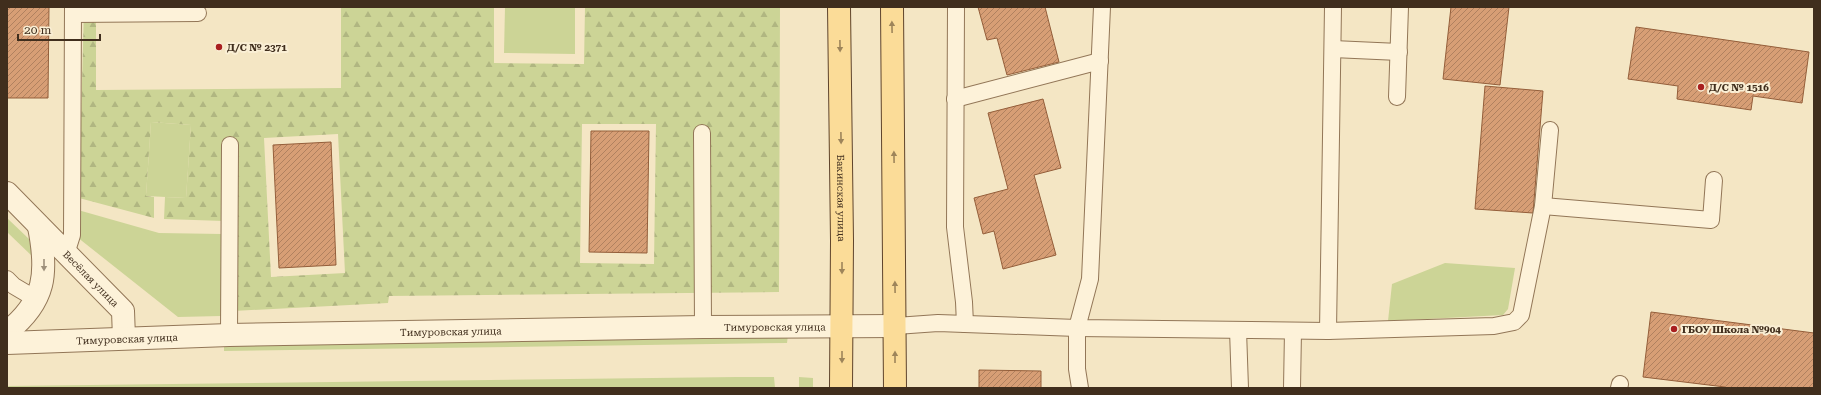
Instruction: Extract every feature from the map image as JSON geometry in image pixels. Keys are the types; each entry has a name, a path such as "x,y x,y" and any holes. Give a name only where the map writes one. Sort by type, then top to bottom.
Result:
{"main road":[{"name":"Бакинская улица","path":"839,7 842,326 841,388"},
{"path":"892,7 896,326 895,388"}],"street":[{"name":"Весёлая улица","path":"7,193 123,311 124,338"},
{"path":"7,332 27,313 36,300 42,283 44,267 39,227"},
{"name":"Тимуровская улица","path":"7,342 229,335 703,327 896,326"}],"lane":[{"path":"956,7 955,227 964,302 965,324"},
{"path":"1080,388 1077,369 1077,328 1090,280 1102,7"},
{"path":"1328,331 1333,7"},
{"path":"1398,97 1400,7"},
{"path":"66,254 72,235 73,10 198,13"},
{"path":"1333,49 1399,52"},
{"path":"955,99 1100,61"},
{"path":"896,326 938,323 1077,328 1328,331 1494,326 1514,322 1520,315 1543,206 1550,130"},
{"path":"702,133 703,327"},
{"path":"229,335 230,145"},
{"path":"1543,206 1711,220 1714,180"},
{"path":"7,278 14,286 36,300"},
{"path":"1238,330 1240,388"},
{"path":"1292,388 1293,331"}],"green space":[{"path":"84,7 96,7 96,90 341,88 341,7 494,7 494,63 584,64 585,7 780,7 779,292 389,296 388,303 233,311 236,138 225,138 224,221 164,219 165,197 186,198 191,125 151,122 146,196 154,197 154,218 79,198","holes":["582,124 656,124 654,264 580,263","338,134 345,273 271,277 264,138"]},
{"path":"505,7 575,7 575,54 504,53"},
{"path":"151,122 191,125 186,198 146,196"},
{"path":"78,210 159,233 222,234 221,316 178,317 77,237"},
{"path":"7,218 29,239 33,257 7,232"},
{"path":"1445,263 1515,268 1508,309 1503,315 1388,321 1392,284"},
{"path":"788,335 787,343 224,351 224,343"},
{"path":"774,377 775,388 7,388 7,386"},
{"path":"799,377 813,378 813,388 799,388"}],"building":[{"path":"7,7 49,7 48,98 7,98"},
{"path":"978,7 1045,7 1059,62 1007,75 997,38 987,40"},
{"path":"1451,7 1509,7 1500,85 1443,79"},
{"path":"1636,27 1809,52 1802,103 1753,96 1751,110 1677,99 1678,86 1628,79"},
{"path":"1485,86 1543,91 1533,213 1475,209"},
{"path":"1043,99 1061,168 1034,175 1056,255 1003,269 994,231 983,234 974,198 1008,189 988,113"},
{"path":"591,131 649,131 647,253 589,252"},
{"path":"331,142 336,265 279,268 273,145"},
{"path":"1651,312 1814,333 1814,388 1724,388 1725,387 1643,377"},
{"path":"979,370 1041,371 1041,388 979,388"}],"place":[{"name":"Д/C № 2371","path":"219,47"},
{"name":"Д/C № 1516","path":"1701,87"},
{"name":"ГБОУ Школа №904","path":"1674,329"}]}
